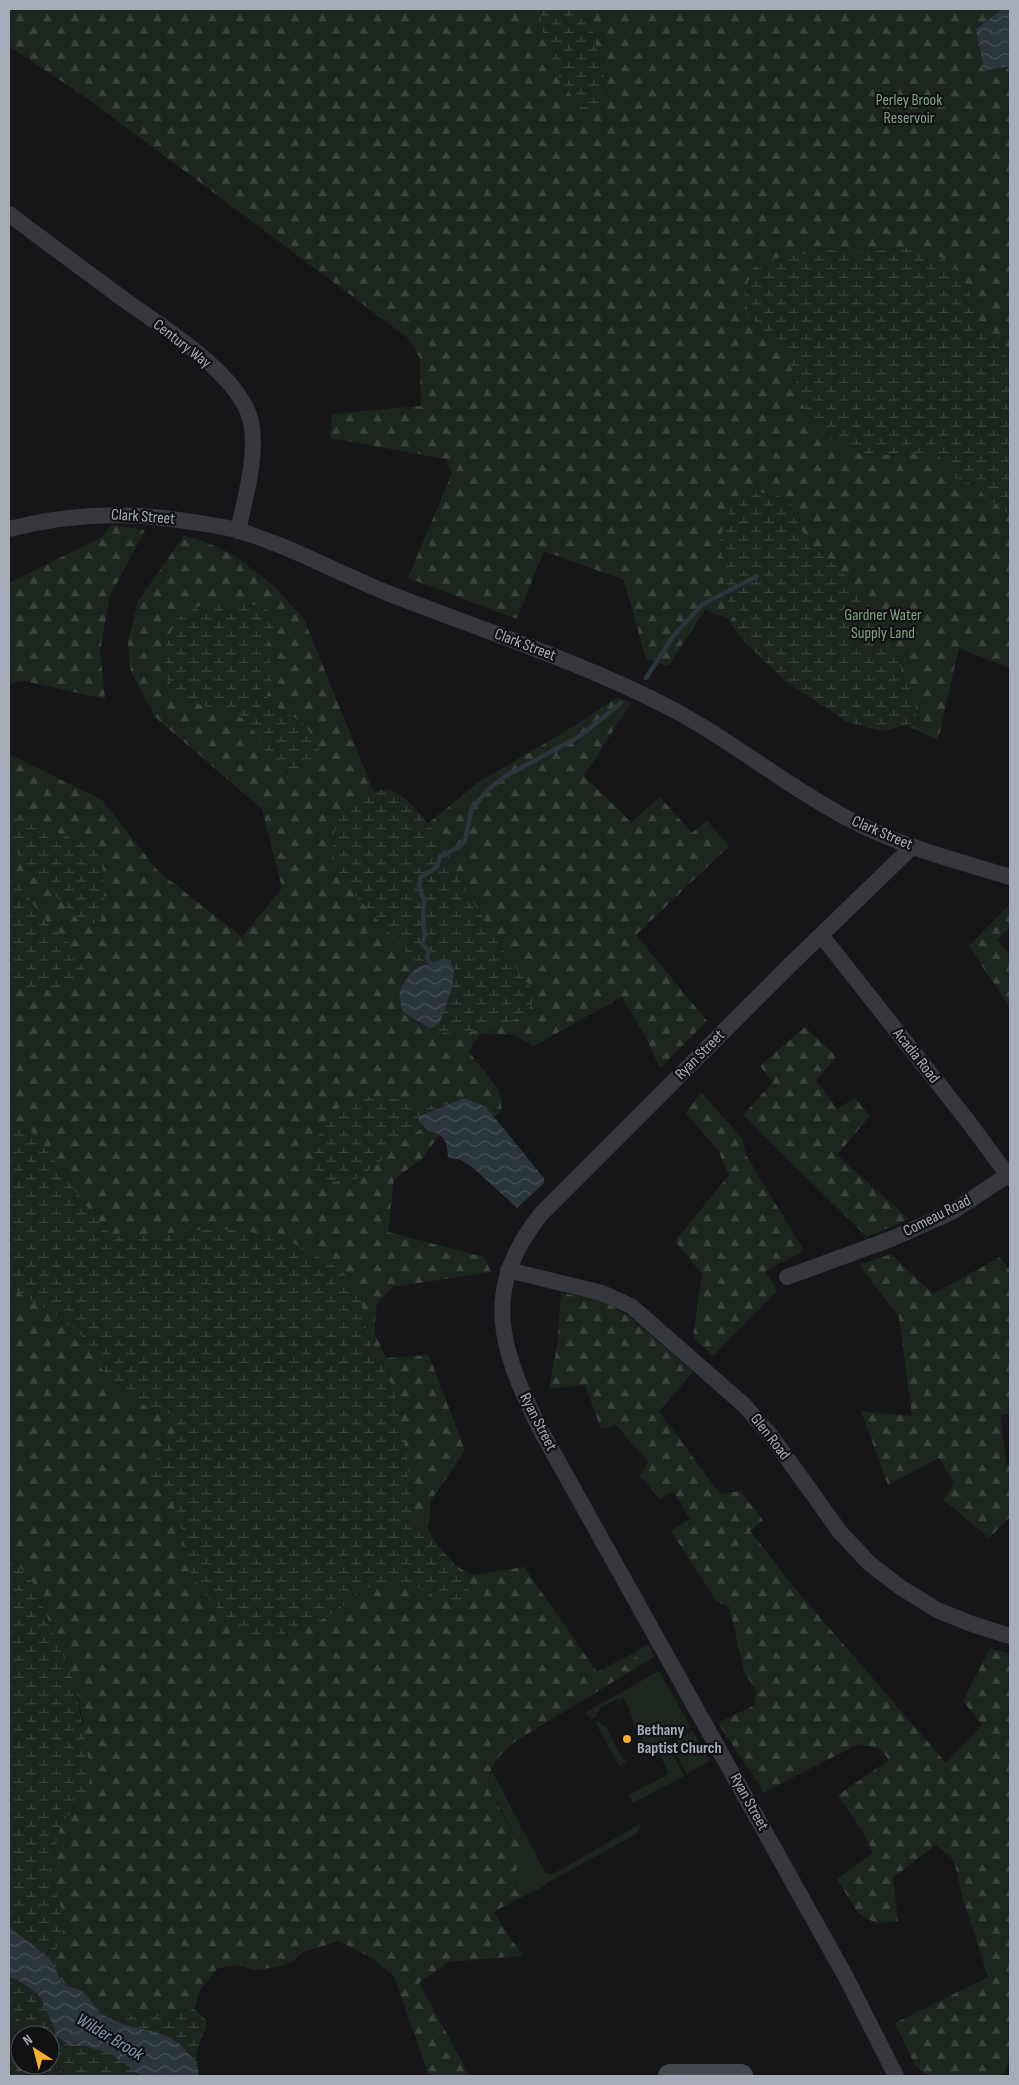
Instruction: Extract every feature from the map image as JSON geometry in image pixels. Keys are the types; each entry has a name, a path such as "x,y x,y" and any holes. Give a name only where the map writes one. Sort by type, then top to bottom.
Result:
{"main road":[{"path":"670,2076 741,2076"}],"street":[{"name":"Century Way","path":"9,214 205,359 236,393 250,417 252,435 252,452 238,531"},
{"name":"Clark Street","path":"9,529 74,516 115,514 173,519 238,531 313,559 388,593 536,648 642,694 708,730 835,812 872,831 912,847 1010,877"},
{"name":"Ryan Street","path":"896,2076 842,1970 527,1403 509,1359 503,1329 502,1300 508,1270 523,1238 541,1214 912,847"},
{"name":"Acadia Road","path":"821,935 1009,1176"},
{"name":"Comeau Road","path":"787,1277 891,1239 952,1212 1009,1176"},
{"name":"Glen Road","path":"508,1270 602,1293 631,1306 744,1405 771,1436 840,1532 869,1563 900,1587 937,1610 1010,1636"}],"green space":[{"name":"Gardner Water Supply Land","path":"9,9 1002,9 976,29 984,71 1010,66 1010,668 959,648 938,740 906,725 881,731 848,722 786,682 742,639 727,618 705,610 668,666 646,659 624,580 544,551 517,619 408,578 452,473 446,459 330,438 332,414 421,406 420,358 408,338 91,101 9,46"},
{"path":"543,9 587,9 604,75 602,100 594,106 580,108 557,74 540,21"},
{"path":"912,247 940,257 960,273 969,292 979,325 1010,363 1010,514 971,485 955,478 938,456 927,453 870,456 850,451 822,434 810,421 801,400 794,374 783,351 748,314 744,292 753,267 781,257 830,250 859,253"},
{"path":"760,492 782,497 793,506 801,529 814,547 837,567 866,599 888,639 911,690 917,711 915,723 881,731 848,722 786,682 742,639 724,589 720,537 731,506 744,496"},
{"path":"111,525 145,530 110,596 100,651 105,699 24,681 9,684 9,583 102,537"},
{"path":"184,536 203,541 234,555 275,587 304,619 392,837 420,830 479,782 571,728 618,697 631,703 584,776 631,822 660,797 692,833 707,821 729,846 636,935 707,1021 660,1068 646,1038 622,997 533,1046 516,1035 480,1034 469,1052 499,1090 502,1110 494,1117 485,1106 464,1098 439,1107 408,1100 374,1096 350,1099 325,1121 381,1161 396,1144 423,1128 440,1134 422,1159 394,1179 388,1232 484,1257 491,1272 392,1287 377,1304 374,1332 386,1358 429,1355 465,1451 431,1500 428,1529 443,1559 472,1575 524,1567 597,1672 634,1653 641,1665 516,1741 503,1752 490,1772 489,1778 493,1793 522,1848 515,1881 521,1891 528,1894 493,1912 523,1956 448,1962 419,1983 470,2076 429,2076 394,1976 370,1957 339,1941 303,1952 292,1962 277,1967 253,1970 239,1965 218,1968 200,1990 194,2009 166,2016 104,2015 81,1990 64,1985 56,1971 56,1949 63,1932 63,1914 49,1872 61,1823 77,1806 83,1720 75,1685 34,1585 9,1553 9,754 102,800 158,871 242,937 282,888 262,809 155,717 131,672 128,643 138,601","holes":["407,982 424,1026 402,1009 400,997"]},
{"path":"228,602 260,605 275,615 276,633 271,633 266,647 273,673 267,696 275,706 305,725 322,756 309,767 290,776 274,769 259,739 246,720 183,699 175,692 166,676 164,648 176,619 204,603"},
{"path":"388,789 405,798 443,843 454,871 503,950 529,985 534,1000 525,1016 485,1028 464,1033 454,1033 432,1030 403,1013 399,1001 400,994 410,975 419,966 354,894 338,871 333,855 333,835 341,815 366,793"},
{"path":"12,818 19,818 92,846 102,859 105,905 101,920 92,924 78,920 12,849 9,829"},
{"path":"9,876 19,885 43,917 81,959 83,975 79,982 62,989 40,990 20,986 9,980"},
{"path":"1010,904 1010,928 997,939 1010,956 1010,1008 969,946"},
{"path":"805,1027 837,1057 816,1080 837,1109 855,1098 870,1116 837,1155 909,1219 867,1237 743,1115 773,1082 760,1066"},
{"path":"701,1092 742,1138 746,1155 804,1251 765,1271 777,1291 713,1356 693,1337 702,1274 675,1241 729,1175 718,1150 686,1113"},
{"path":"374,1096 408,1100 439,1107 419,1116 419,1122 423,1128 396,1144 381,1161 359,1178 327,1183 313,1169 316,1141 325,1121 350,1099"},
{"path":"9,1119 23,1124 41,1141 105,1230 122,1238 209,1229 243,1230 290,1241 342,1270 360,1296 368,1338 393,1387 406,1452 413,1518 457,1567 468,1586 471,1600 461,1603 445,1602 425,1591 408,1585 377,1585 367,1588 330,1615 312,1624 292,1631 261,1635 250,1634 243,1630 217,1608 192,1575 177,1512 171,1501 163,1493 151,1487 148,1469 176,1434 175,1416 123,1395 112,1384 83,1337 77,1331 52,1313 9,1287"},
{"path":"891,1254 933,1294 1000,1257 1010,1271 1010,1414 1001,1415 1006,1464 1010,1465 1010,1517 989,1538 944,1500 954,1483 939,1458 888,1485 861,1411 912,1416 899,1317 859,1265"},
{"path":"561,1293 601,1300 630,1317 693,1372 659,1411 720,1494 740,1491 763,1520 750,1531 798,1592 946,1763 982,1725 963,1701 990,1648 1010,1654 1010,2059 1003,2076 927,2076 915,2065 895,2023 988,1977 962,1896 954,1860 936,1845 893,1878 898,1921 877,1924 858,1913 837,1879 873,1853 863,1832 838,1795 889,1760 880,1749 859,1744 764,1792 718,1723 755,1705 756,1691 744,1671 729,1606 717,1602 671,1531 690,1519 673,1491 660,1499 640,1476 648,1462 616,1425 601,1429 585,1385 549,1389 557,1346"},
{"path":"9,1554 34,1585 75,1685 90,1768 89,1788 77,1806 61,1823 49,1872 63,1914 63,1932 56,1949 56,1971 64,1985 81,1990 104,2015 166,2016 194,2009 206,2020 206,2027 196,2053 199,2076 64,2076 60,2071 60,2025 23,2025 9,2007"},
{"path":"648,1644 654,1657 641,1665 634,1653"},
{"path":"659,1671 691,1727 648,1751 628,1712 630,1710 624,1698 618,1701 617,1699 599,1708 600,1711 596,1713 597,1716 591,1720 586,1712"},
{"path":"599,1720 602,1726 605,1725 623,1760 626,1759 628,1762 619,1766 595,1722"},
{"path":"693,1731 710,1761 687,1774 671,1743"},
{"path":"667,1745 684,1776 633,1803 629,1795 669,1774 660,1755 651,1759 650,1756"},
{"path":"492,1771 546,1874 553,1874 640,1824 639,1831 537,1890 524,1894 517,1886 515,1875 522,1848 491,1791 489,1778"},
{"path":"9,2007 23,2025 10,2025 10,2075 60,2075 60,2071 64,2076 9,2076"}],"water":[{"name":"Perley Brook Reservoir","path":"1002,9 1010,9 1010,66 984,71 976,29"},
{"path":"441,960 450,960 454,970 452,988 440,1022 434,1027 429,1028 403,1012 400,992 407,978 416,968"},
{"path":"464,1098 485,1106 544,1178 544,1183 517,1208 472,1167 461,1160 448,1157 447,1147 441,1136 428,1130 419,1122 419,1116"},
{"name":"Wilder Brook","path":"9,1926 50,1960 59,1978 65,1985 83,1992 103,2015 125,2025 159,2033 179,2044 194,2061 199,2076 141,2076 110,2053 84,2046 71,2046 60,2038 60,2025 53,2025 38,1994 18,1980 9,1977"}],"waterway":[{"path":"646,678 674,635 703,604 757,576"},
{"path":"433,968 427,958 429,951 422,944 425,936 423,922 424,901 419,885 421,877 437,867 440,857 460,846 465,840 472,808 491,787 506,776 580,736 621,703"}],"place":[{"name":"Bethany Baptist Church","path":"627,1739"}]}
